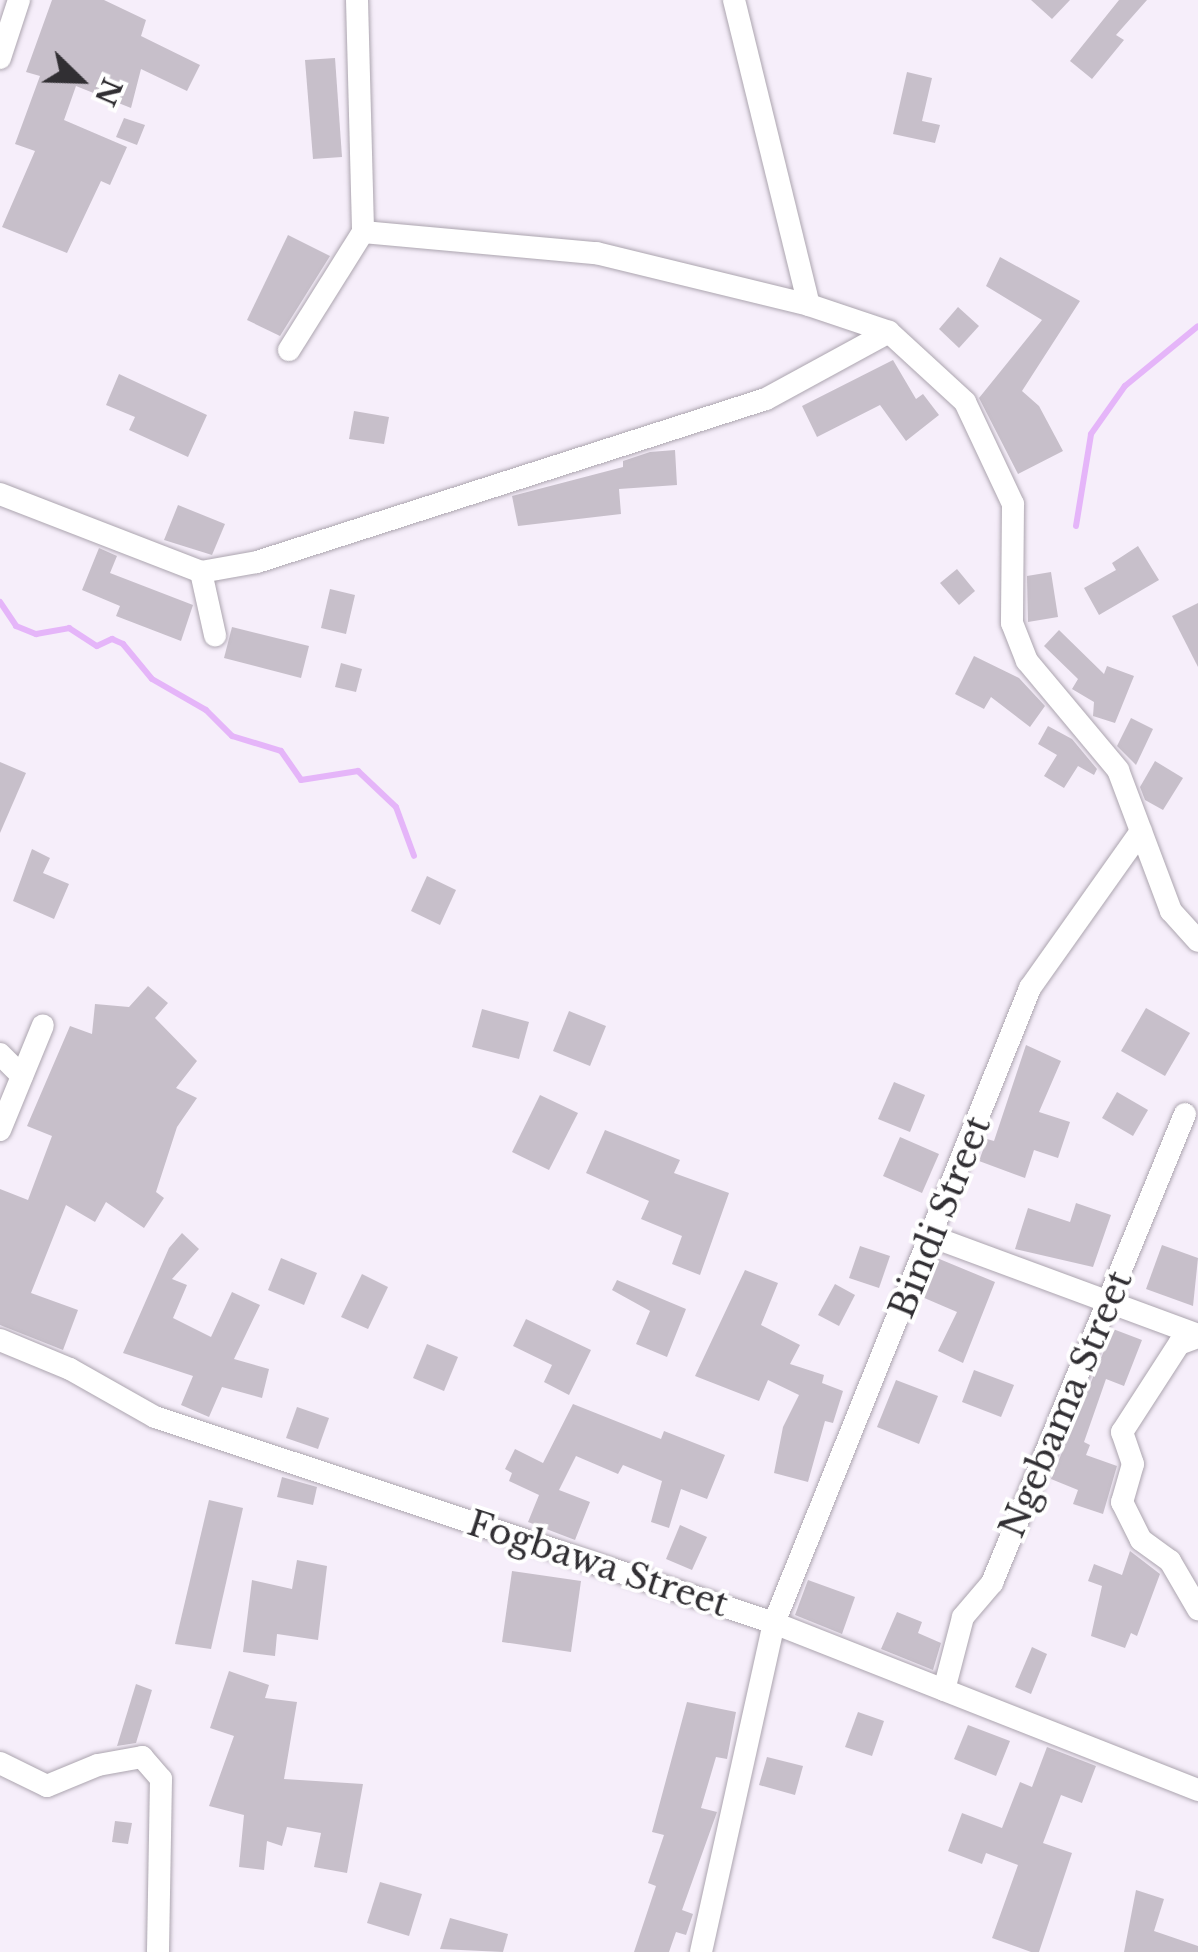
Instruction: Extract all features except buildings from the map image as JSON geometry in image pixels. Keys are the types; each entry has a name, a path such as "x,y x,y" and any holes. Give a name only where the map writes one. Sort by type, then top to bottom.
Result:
{"street":[{"path":"0,58 19,0"},
{"path":"289,350 364,232 356,0"},
{"path":"734,0 809,305"},
{"path":"364,232 596,253 809,305 888,332 965,402 1013,504 1012,623 1027,661 1118,770 1171,911 1198,941"},
{"path":"0,494 200,572 258,562 766,399 888,332"},
{"path":"200,572 216,635"},
{"name":"Bindi Street","path":"701,1952 774,1623 933,1237 1030,988 1141,830"},
{"path":"0,1130 43,1025"},
{"path":"0,1054 22,1076"},
{"name":"Ngebama Street","path":"944,1690 963,1616 992,1583 1184,1114"},
{"path":"933,1237 1111,1298 1198,1336"},
{"path":"1198,1336 1179,1344 1122,1432 1133,1464 1122,1502 1141,1540 1170,1561 1198,1608"},
{"name":"Fogbawa Street","path":"0,1340 70,1369 154,1417 774,1623 1198,1790"},
{"path":"0,1763 47,1786 98,1765 142,1757 161,1779 158,1952"}],"waterway":[{"path":"1076,526 1091,434 1125,386 1198,326"},
{"path":"0,602 16,626 36,634 69,628 97,646 112,639 123,644 152,679 206,710 232,736 281,751 301,780 358,771 396,807 414,856"}]}
